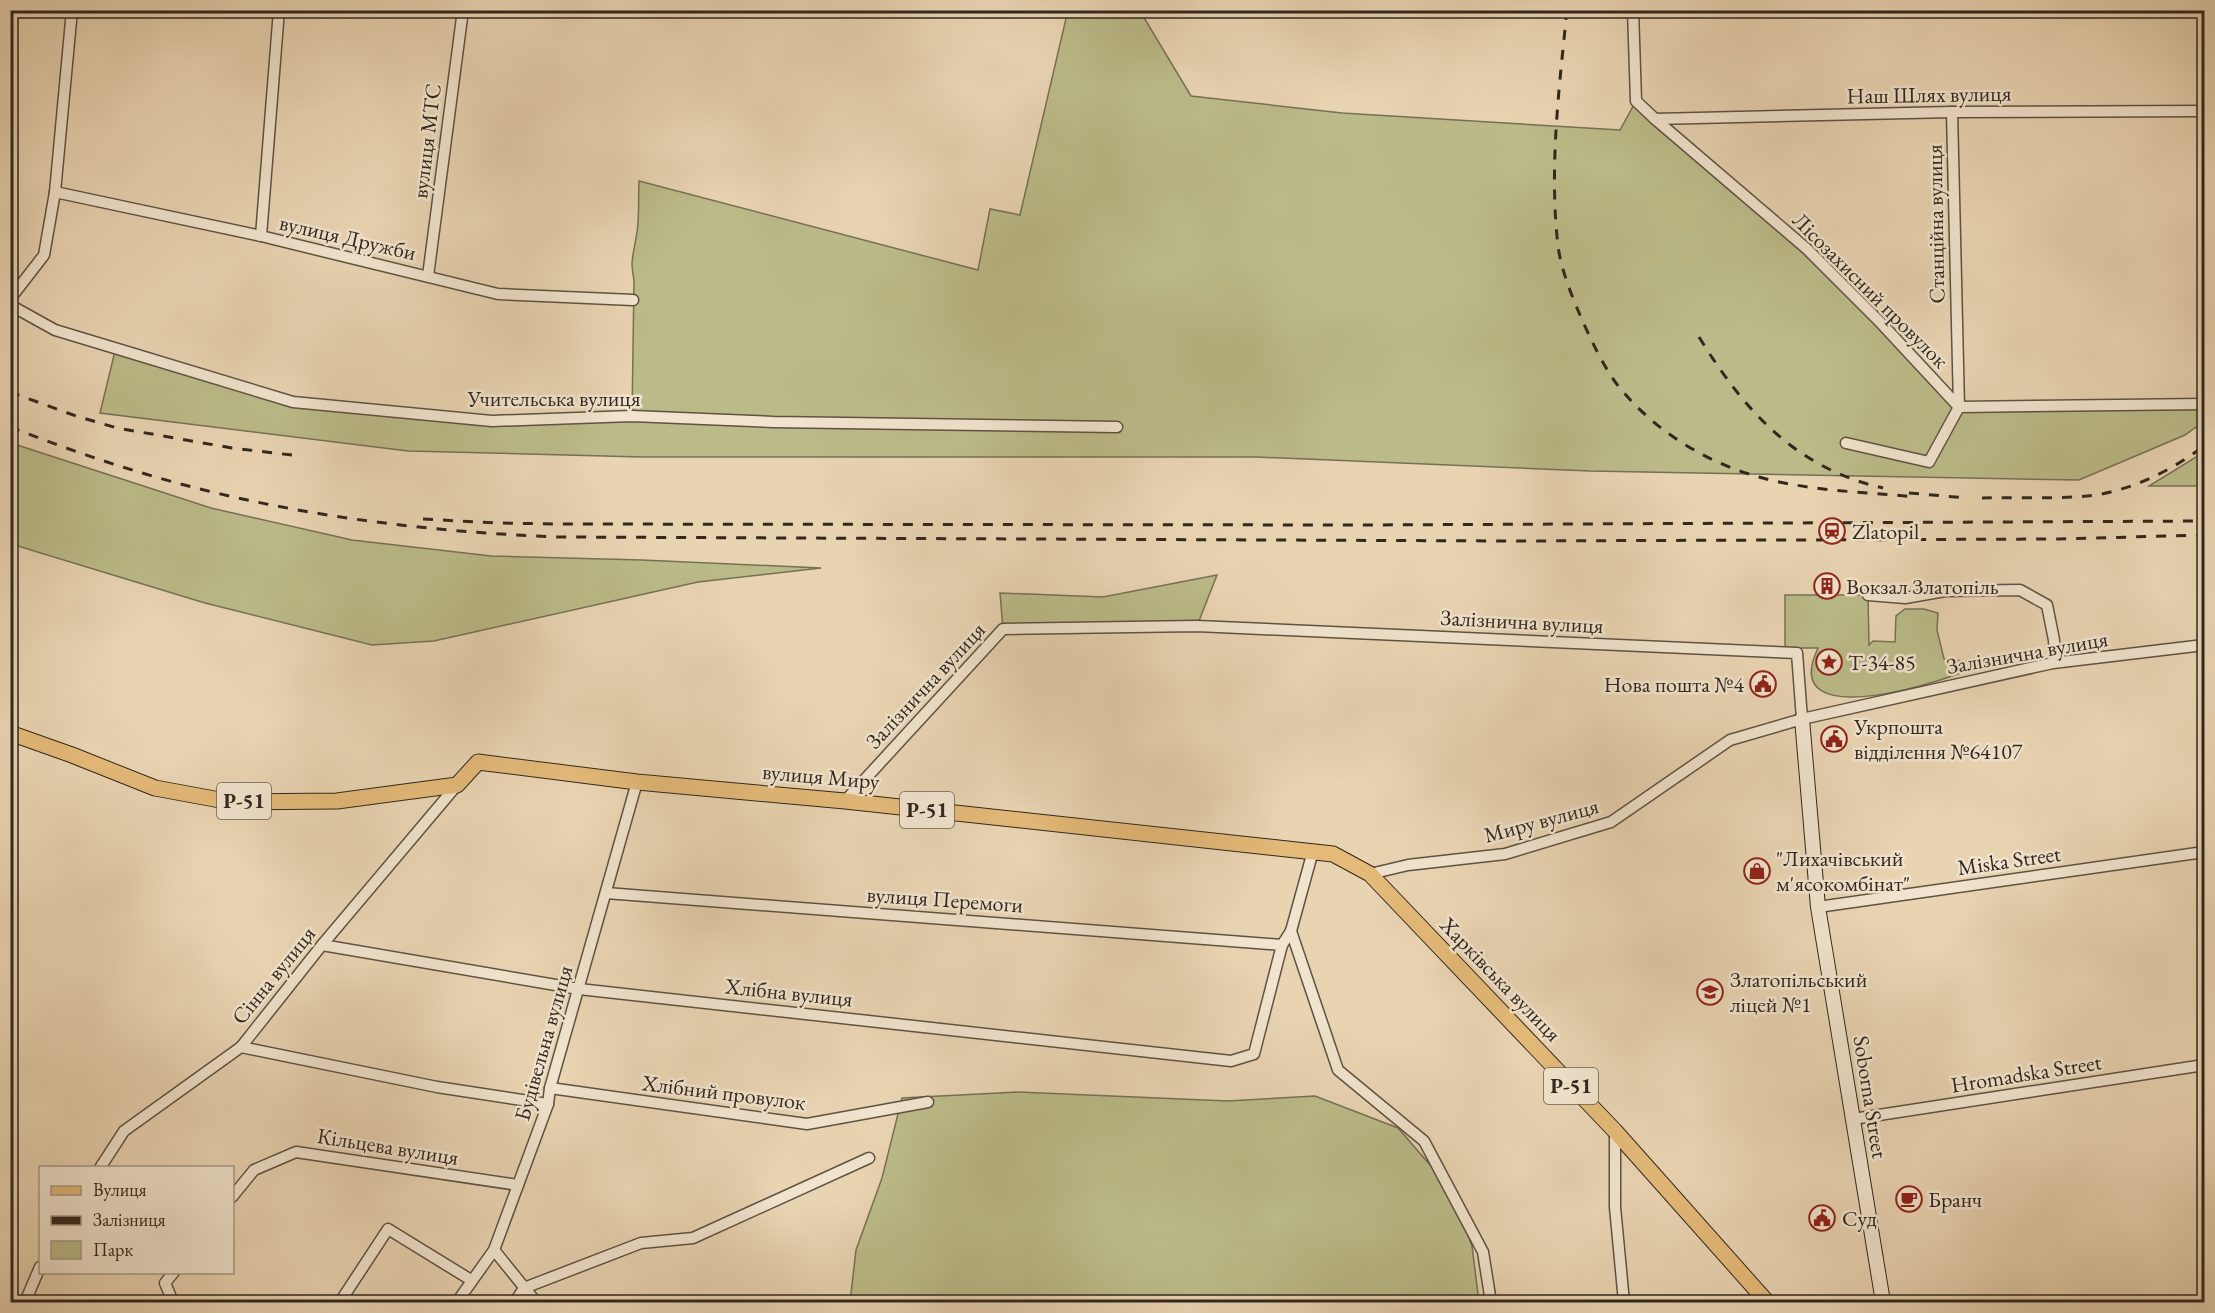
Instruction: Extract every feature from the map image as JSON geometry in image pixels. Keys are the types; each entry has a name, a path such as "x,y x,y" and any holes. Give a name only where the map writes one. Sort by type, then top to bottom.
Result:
{"main road":[{"name":"Р-51","path":"10,734 72,755 155,788 231,802 337,801 457,785"},
{"name":"вулиця Миру","path":"457,785 478,762 637,782 845,801 1313,851 1333,854 1370,874"},
{"name":"Харківська вулиця","path":"1370,874 1615,1131 1767,1302"}],"street":[{"path":"10,299 44,255 55,192 72,10"},
{"path":"261,237 279,10"},
{"name":"вулиця МТС","path":"428,276 463,10"},
{"name":"Лісозахисний провулок","path":"1633,10 1636,101 1807,249 1880,322 1959,407"},
{"name":"Наш Шлях вулиця","path":"1655,119 1952,112 2205,111"},
{"name":"Станційна вулиця","path":"1952,112 1959,407"},
{"name":"вулиця Дружби","path":"55,192 261,237 498,294 633,300"},
{"name":"Учительська вулиця","path":"10,305 55,330 293,402 492,422 632,416 773,422 1117,427"},
{"path":"1846,443 1929,462 1959,407 2205,404"},
{"path":"1868,595 1905,598 1945,591 2020,590 2047,605 2054,640 2055,663"},
{"name":"Залізнична вулиця","path":"845,801 1003,628 1197,626 1797,653 1802,719 2055,663 2205,645"},
{"name":"Миру вулиця","path":"1370,874 1408,865 1505,854 1611,822 1730,740 1802,719"},
{"name":"Soborna Street","path":"1802,719 1818,907 1882,1302"},
{"name":"Будівельна вулиця","path":"457,1302 494,1250 548,1104 550,1088 637,782"},
{"name":"Сінна вулиця","path":"101,1166 124,1131 241,1047 322,945 457,785"},
{"path":"1282,945 1291,932 1313,851"},
{"name":"Miska Street","path":"1818,907 2205,852"},
{"name":"вулиця Перемоги","path":"606,893 1282,945"},
{"path":"1291,932 1338,1070 1424,1141 1483,1252 1491,1302"},
{"name":"Хлібна вулиця","path":"322,945 579,988 1231,1061 1254,1054 1282,945"},
{"path":"241,1047 437,1087 548,1104"},
{"name":"Hromadska Street","path":"1853,1119 2205,1065"},
{"name":"Хлібний провулок","path":"550,1088 807,1124 928,1102"},
{"path":"1615,1131 1615,1207 1624,1302"},
{"name":"Кільцева вулиця","path":"234,1195 254,1170 296,1152 518,1185"},
{"path":"515,1302 524,1288 641,1243 693,1238 869,1158"},
{"path":"340,1302 388,1229 471,1280"},
{"path":"494,1250 536,1302"},
{"path":"25,1302 39,1269"},
{"path":"172,1274 165,1283 173,1302"}],"green space":[{"path":"1068,10 1140,11 1191,96 1342,113 1620,130 1636,101 1807,249 1959,407 2204,404 2204,421 2185,435 2079,480 1590,471 1256,457 642,457 408,451 100,413 116,347 293,402 492,421 632,416 634,280 632,263 638,224 639,181 978,270 990,209 1020,215"},
{"path":"11,443 211,508 352,540 491,556 821,568 698,582 434,641 372,645 205,603 11,544"},
{"path":"2204,452 2204,486 2149,486"},
{"path":"1217,575 1197,626 1003,629 1000,593 1103,597"},
{"path":"1785,595 1868,595 1869,645 1873,641 1895,642 1896,616 1905,609 1924,609 1938,613 1937,630 1944,659 1984,663 1939,680 1873,696 1843,697 1821,691 1811,675 1818,648 1785,648"},
{"path":"1018,1092 1228,1101 1315,1096 1398,1128 1450,1188 1472,1246 1479,1302 850,1302 856,1250 882,1178 902,1098"}],"railway":[{"path":"1567,10 1558,99 1554,187 1559,255 1570,290 1588,333 1613,379 1633,403 1665,431 1700,454 1739,471 1797,485 1916,497"},
{"path":"1699,337 1734,389 1754,412 1798,451 1823,466 1852,479 1883,488"},
{"path":"10,392 117,428 232,448 300,456"},
{"path":"10,427 79,453 149,475 240,499 375,522 512,535 1513,541 2058,539 2204,535"},
{"path":"1982,498 2103,494 2134,485 2164,472 2204,446"},
{"path":"1909,493 1967,498"},
{"path":"423,519 558,524 1363,525 2204,521"}],"place":[{"name":"Zlatopil","path":"1832,531"},
{"name":"Вокзал Златопіль","path":"1827,586"},
{"name":"Т-34-85","path":"1829,662"},
{"name":"Нова пошта №4","path":"1763,684"},
{"name":"Укрпошта відділення №64107","path":"1834,739"},
{"name":"\"Лихачівський м'ясокомбінат\"","path":"1757,871"},
{"name":"Златопільський ліцей №1","path":"1710,992"},
{"name":"Бранч","path":"1909,1199"},
{"name":"Суд","path":"1822,1218"}]}
